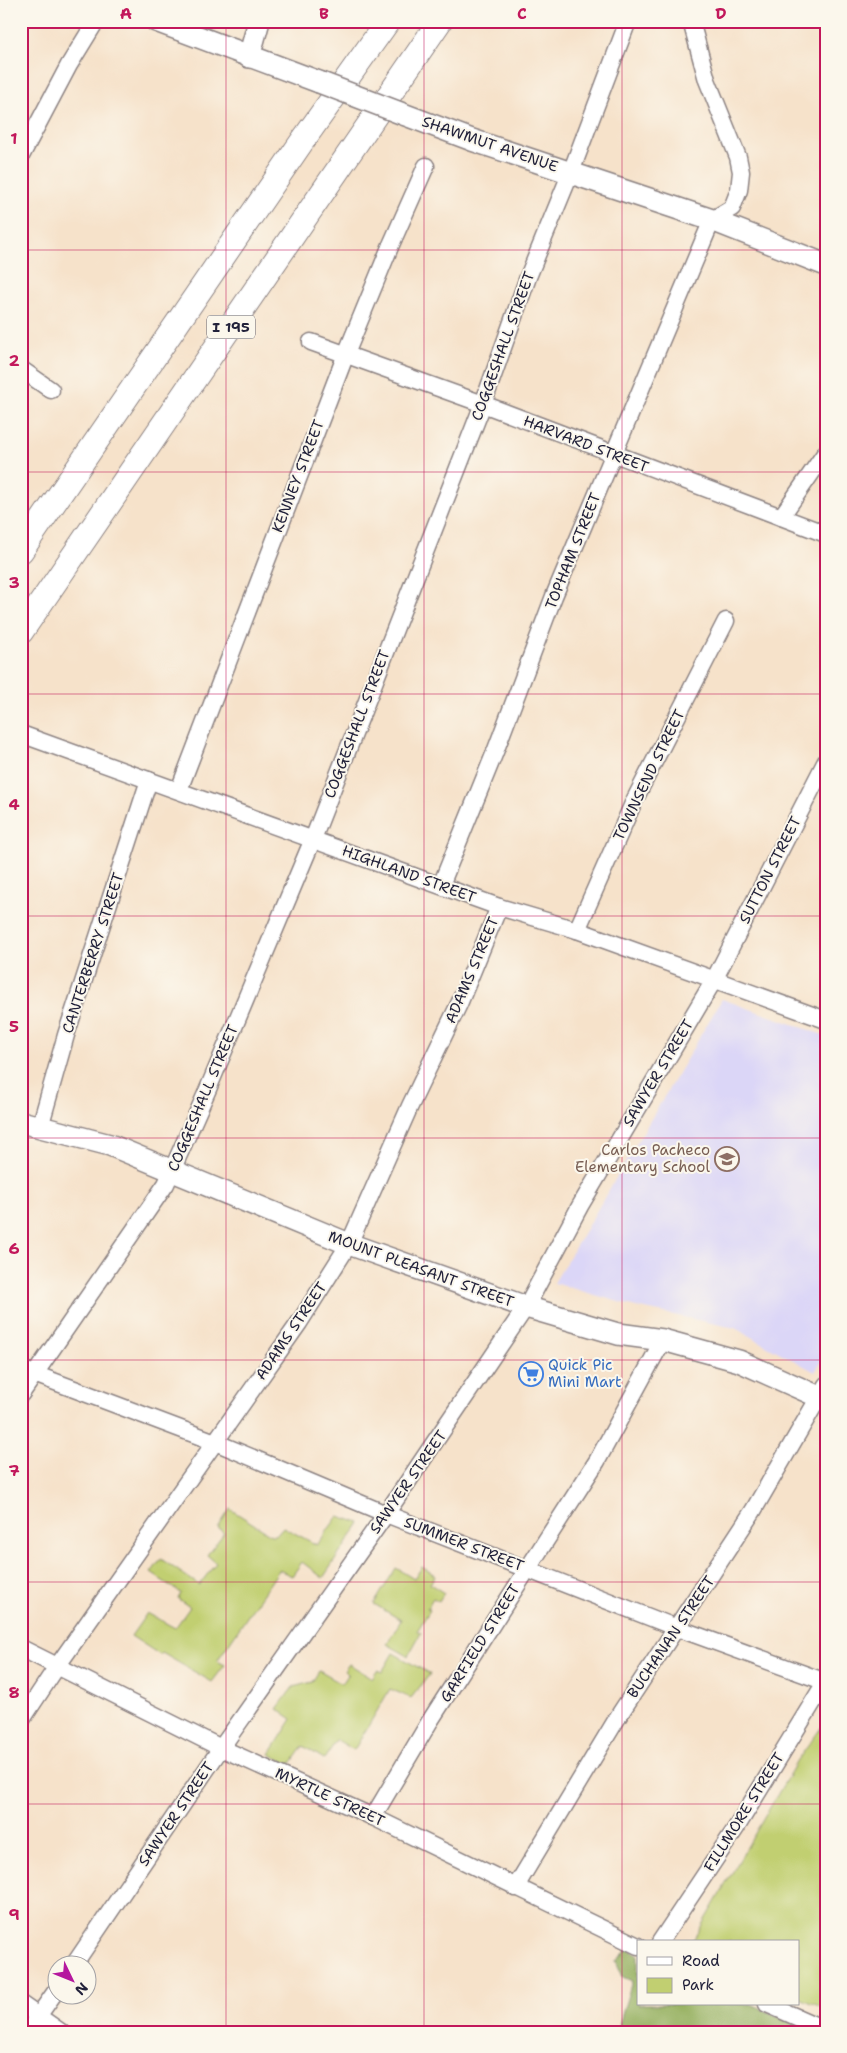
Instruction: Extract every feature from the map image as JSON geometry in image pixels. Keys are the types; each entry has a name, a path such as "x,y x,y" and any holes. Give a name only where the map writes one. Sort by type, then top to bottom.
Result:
{"highway":[{"name":"I 195","path":"21,551 301,143 388,21"},
{"name":"I 195","path":"21,632 440,21"}],"main road":[{"name":"SHAWMUT AVENUE","path":"156,21 472,140 712,220 826,264"},
{"path":"248,57 259,21"},
{"name":"MOUNT PLEASANT STREET","path":"30,1124 110,1145 173,1169 349,1244 526,1307 618,1334 663,1340 739,1361 824,1395"}],"street":[{"path":"21,156 69,65 96,21"},
{"name":"COGGESHALL STREET","path":"21,1394 28,1372 166,1184 173,1169 313,839 483,404 528,277 571,172 628,21"},
{"path":"691,21 704,72 738,157 741,172 739,190 732,208 712,220"},
{"name":"KENNEY STREET","path":"179,790 346,354 426,166"},
{"name":"TOPHAM STREET","path":"441,885 612,455 712,220"},
{"name":"HARVARD STREET","path":"311,342 483,404 612,455 826,534"},
{"path":"21,369 51,390"},
{"path":"781,517 826,452"},
{"name":"TOWNSEND STREET","path":"577,930 635,799 726,621"},
{"name":"HIGHLAND STREET","path":"21,734 499,907 577,930 826,1020"},
{"name":"SUTTON STREET","path":"714,980 826,761"},
{"name":"CANTERBERRY STREET","path":"30,1124 66,1036 149,780"},
{"name":"ADAMS STREET","path":"21,1721 58,1665 299,1323 349,1244 410,1106 459,1004 499,907"},
{"name":"SAWYER STREET","path":"80,1956 222,1748 386,1514 526,1307 580,1206 714,980"},
{"name":"GARFIELD STREET","path":"373,1817 527,1568 597,1461 663,1340"},
{"name":"SUMMER STREET","path":"28,1372 215,1442 386,1514 678,1628 826,1682"},
{"name":"BUCHANAN STREET","path":"515,1888 621,1712 678,1628 753,1511 824,1395"},
{"name":"MYRTLE STREET","path":"21,1648 222,1748 373,1817 515,1888 637,1946"},
{"name":"FILLMORE STREET","path":"661,1940 736,1828 826,1682"},
{"path":"27,2032 48,2002"},
{"path":"21,2004 61,2032"},
{"path":"772,2006 826,2030"}],"shaded area":[{"name":"Carlos Pacheco Elementary School","path":"722,999 826,1036 826,1352 815,1372 735,1328 636,1307 554,1283"}],"green space":[{"path":"230,1509 271,1535 276,1535 283,1527 317,1545 338,1516 360,1523 323,1578 302,1562 292,1576 279,1570 217,1661 225,1665 212,1682 162,1653 160,1655 131,1636 147,1613 175,1628 190,1607 178,1599 181,1593 151,1573 161,1559 199,1585 216,1563 207,1555 224,1533 218,1528"},
{"path":"422,1567 435,1575 430,1584 444,1593 439,1601 433,1598 427,1608 430,1610 417,1631 421,1633 408,1656 387,1644 401,1620 374,1604 396,1568 414,1579"},
{"path":"393,1653 430,1674 411,1698 390,1689 354,1750 337,1740 324,1759 303,1746 290,1765 270,1754 292,1719 277,1709 293,1687 312,1682 319,1671 342,1684 348,1675 344,1671 349,1664 372,1678 377,1670 382,1672"},
{"path":"826,1721 826,2009 800,1998 800,1940 693,1940 797,1761"},
{"path":"628,1949 637,1954 637,2006 755,2006 812,2032 617,2032 632,1981 623,1977 616,1961"}],"place":[{"name":"Carlos Pacheco Elementary School","path":"727,1159"},
{"name":"Quick Pic Mini Mart","path":"531,1374"}]}
